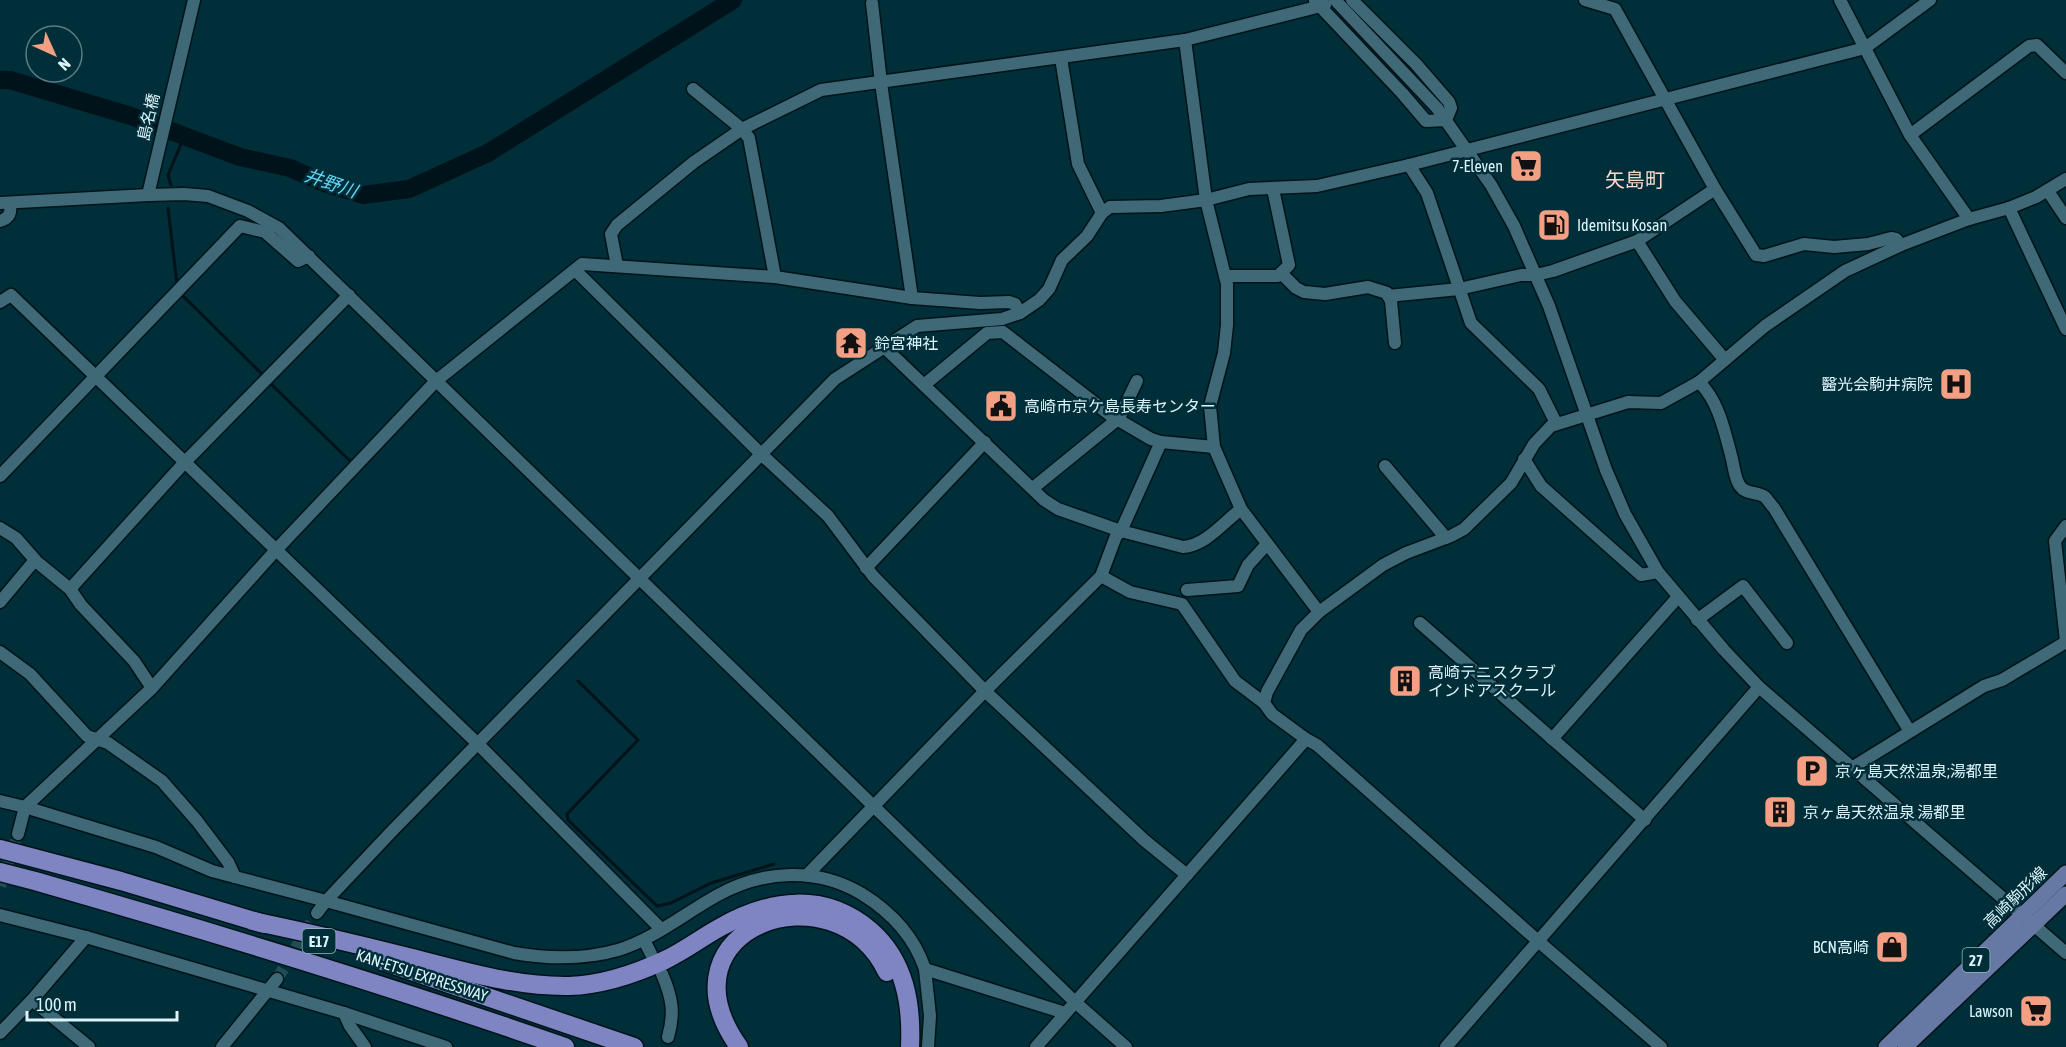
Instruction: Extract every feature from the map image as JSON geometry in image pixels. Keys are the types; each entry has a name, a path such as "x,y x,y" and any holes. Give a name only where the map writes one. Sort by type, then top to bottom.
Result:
{"highway":[{"name":"KAN-ETSU EXPRESSWAY","path":"0,849 121,881 253,921 516,1006 634,1047"},
{"name":"KAN-ETSU EXPRESSWAY","path":"0,872 138,910 368,981 565,1047"},
{"path":"253,921 519,983 570,986 621,977 644,969 672,956 741,916 759,909 795,903 821,905 846,913 861,922 887,947 905,984 911,1023 910,1047"},
{"path":"739,1047 722,1019 717,1003 719,971 725,956 745,933 756,925 789,916 825,920 841,926 865,943 876,955 885,969 895,997 900,1028 899,1047"},
{"path":"368,981 436,1009 542,1047"}],"main road":[{"name":"高崎駒形線","path":"1914,1044 2029,921 2066,873"},
{"name":"高崎駒形線","path":"1886,1047 2029,921 2066,894"}],"street":[{"name":"島名橋","path":"148,195 194,0"},
{"path":"1352,0 1416,64 1449,102 1451,108 1446,120"},
{"path":"1585,0 1615,9 1715,189 1754,251 1760,256 1804,244 1834,248 1868,244 1891,238 1896,239 1901,245"},
{"path":"1840,0 1910,135 1969,219"},
{"path":"317,913 326,901 639,578 835,379 917,326 1002,319 1020,312 1039,300 1049,289 1062,260 1087,236 1102,213 1110,207 1117,205 1161,206 1206,200 1249,189 1317,186 1409,165 1865,48 1930,0"},
{"path":"872,3 881,83 912,298"},
{"path":"617,266 611,234 617,225 694,162 742,129 821,90 1185,40 1324,3 1426,121 1446,120"},
{"path":"1185,40 1206,200 1225,276 1227,326 1224,353 1210,406 1214,447 1240,508 1319,612"},
{"path":"1910,135 2029,46 2037,45 2066,73"},
{"path":"1061,58 1078,164 1102,213"},
{"path":"693,89 742,129 749,138 775,277"},
{"path":"1446,120 1491,185 1514,226 1550,306 1605,470 1625,514 1658,573 1697,620 1759,687 2066,953"},
{"path":"1409,165 1427,193 1472,323 1539,389 1556,423"},
{"path":"1264,703 1267,692 1300,630 1319,612 1383,565 1464,529 1511,483 1524,459 1551,426 1628,402 1661,404 1699,382 1766,326 1845,271 1901,245 1969,219 2009,208 2048,191 2066,179"},
{"path":"1225,276 1278,276 1289,265 1273,189"},
{"path":"1388,296 1459,289 1521,275 1553,272 1637,241 1715,189"},
{"path":"2048,191 2066,218"},
{"path":"5,203 148,195 208,196 248,211 279,228 1075,1002 1126,1047"},
{"path":"0,221 8,217 11,211 5,203"},
{"path":"2009,208 2066,329"},
{"path":"0,476 240,226 265,232 298,261 309,256"},
{"path":"1637,241 1680,308 1725,360"},
{"path":"18,834 25,807 152,688 276,550 436,381 582,264 775,277 912,298 980,303 1009,302 1015,304 1020,312"},
{"path":"575,270 761,454 828,516 867,568 985,691 1144,840 1187,875"},
{"path":"1281,273 1296,288 1304,292 1325,294 1368,287 1387,293 1391,301 1395,343"},
{"path":"0,302 11,295 478,744 661,929"},
{"path":"70,589 184,463 349,295"},
{"path":"924,385 987,333 1003,332 1110,415 1119,418 1151,439 1214,447"},
{"path":"884,347 1044,500 1058,509 1121,531 1183,547 1192,546 1206,538 1240,508"},
{"path":"1033,488 1119,418 1137,381"},
{"path":"1699,382 1709,391 1715,406 1726,436 1738,484 1745,491 1765,497 1774,508 1909,730"},
{"path":"867,568 985,442"},
{"path":"808,874 985,691 1101,576 1116,536 1121,531 1161,442"},
{"path":"1524,459 1541,486 1641,575 1658,573"},
{"path":"1384,465 1446,538"},
{"path":"1852,767 1909,730 1984,686 2002,680 2066,641 2055,541 2066,526"},
{"path":"0,528 16,538 35,560 70,589 81,605 134,661 152,688"},
{"path":"1187,590 1238,586 1248,565 1267,544"},
{"path":"0,603 35,560"},
{"path":"1101,576 1130,592 1182,604 1235,681 1264,703 1272,714 1306,740 1317,745 1661,1047"},
{"path":"1697,620 1743,586 1787,643"},
{"path":"1552,739 1678,597"},
{"path":"1420,623 1645,820"},
{"path":"0,652 30,674 87,736 108,743 162,781 197,821 228,862 235,877"},
{"path":"1446,1047 1759,687"},
{"path":"1036,1047 1306,740"},
{"path":"0,801 156,847 212,872 514,953 542,958 594,956 644,940 720,894 751,882 778,875 808,874 858,892 878,904 902,926 920,954 925,969 930,1016 928,1047"},
{"path":"0,915 86,937 344,1013 446,1047"},
{"path":"0,1033 32,1000 86,937"},
{"path":"644,940 651,954"},
{"path":"925,969 1065,1013"},
{"path":"662,974 670,994 673,1010 668,1037"},
{"path":"222,1047 277,980"},
{"path":"32,1000 89,1047"},
{"path":"344,1013 365,1047"}],"waterway":[{"name":"井野川","path":"0,80 10,80 131,116 240,157 290,168 324,183 363,195 409,189 488,153 733,0"},
{"path":"171,185 168,175 184,137"},
{"path":"168,208 177,284"},
{"path":"182,295 262,374"},
{"path":"271,384 350,461"},
{"path":"578,681 638,740 567,814 568,820 657,906 671,903 711,883 774,864"}],"tunnel":[{"path":"0,886 18,834"},
{"path":"277,979 317,913"}],"place":[{"name":"7-Eleven","path":"1526,166"},
{"name":"Idemitsu Kosan","path":"1554,225"},
{"name":"鈴宮神社","path":"851,343"},
{"name":"醫光会駒井病院","path":"1956,384"},
{"name":"高崎市京ケ島長寿センター","path":"1001,406"},
{"name":"高崎テニスクラブ インドアスクール","path":"1405,681"},
{"name":"京ヶ島天然温泉;湯都里","path":"1812,771"},
{"name":"京ヶ島天然温泉 湯都里","path":"1780,812"},
{"name":"BCN高崎","path":"1892,947"},
{"name":"Lawson","path":"2036,1011"}],"district":[{"name":"矢島町","path":"1635,179"}]}
